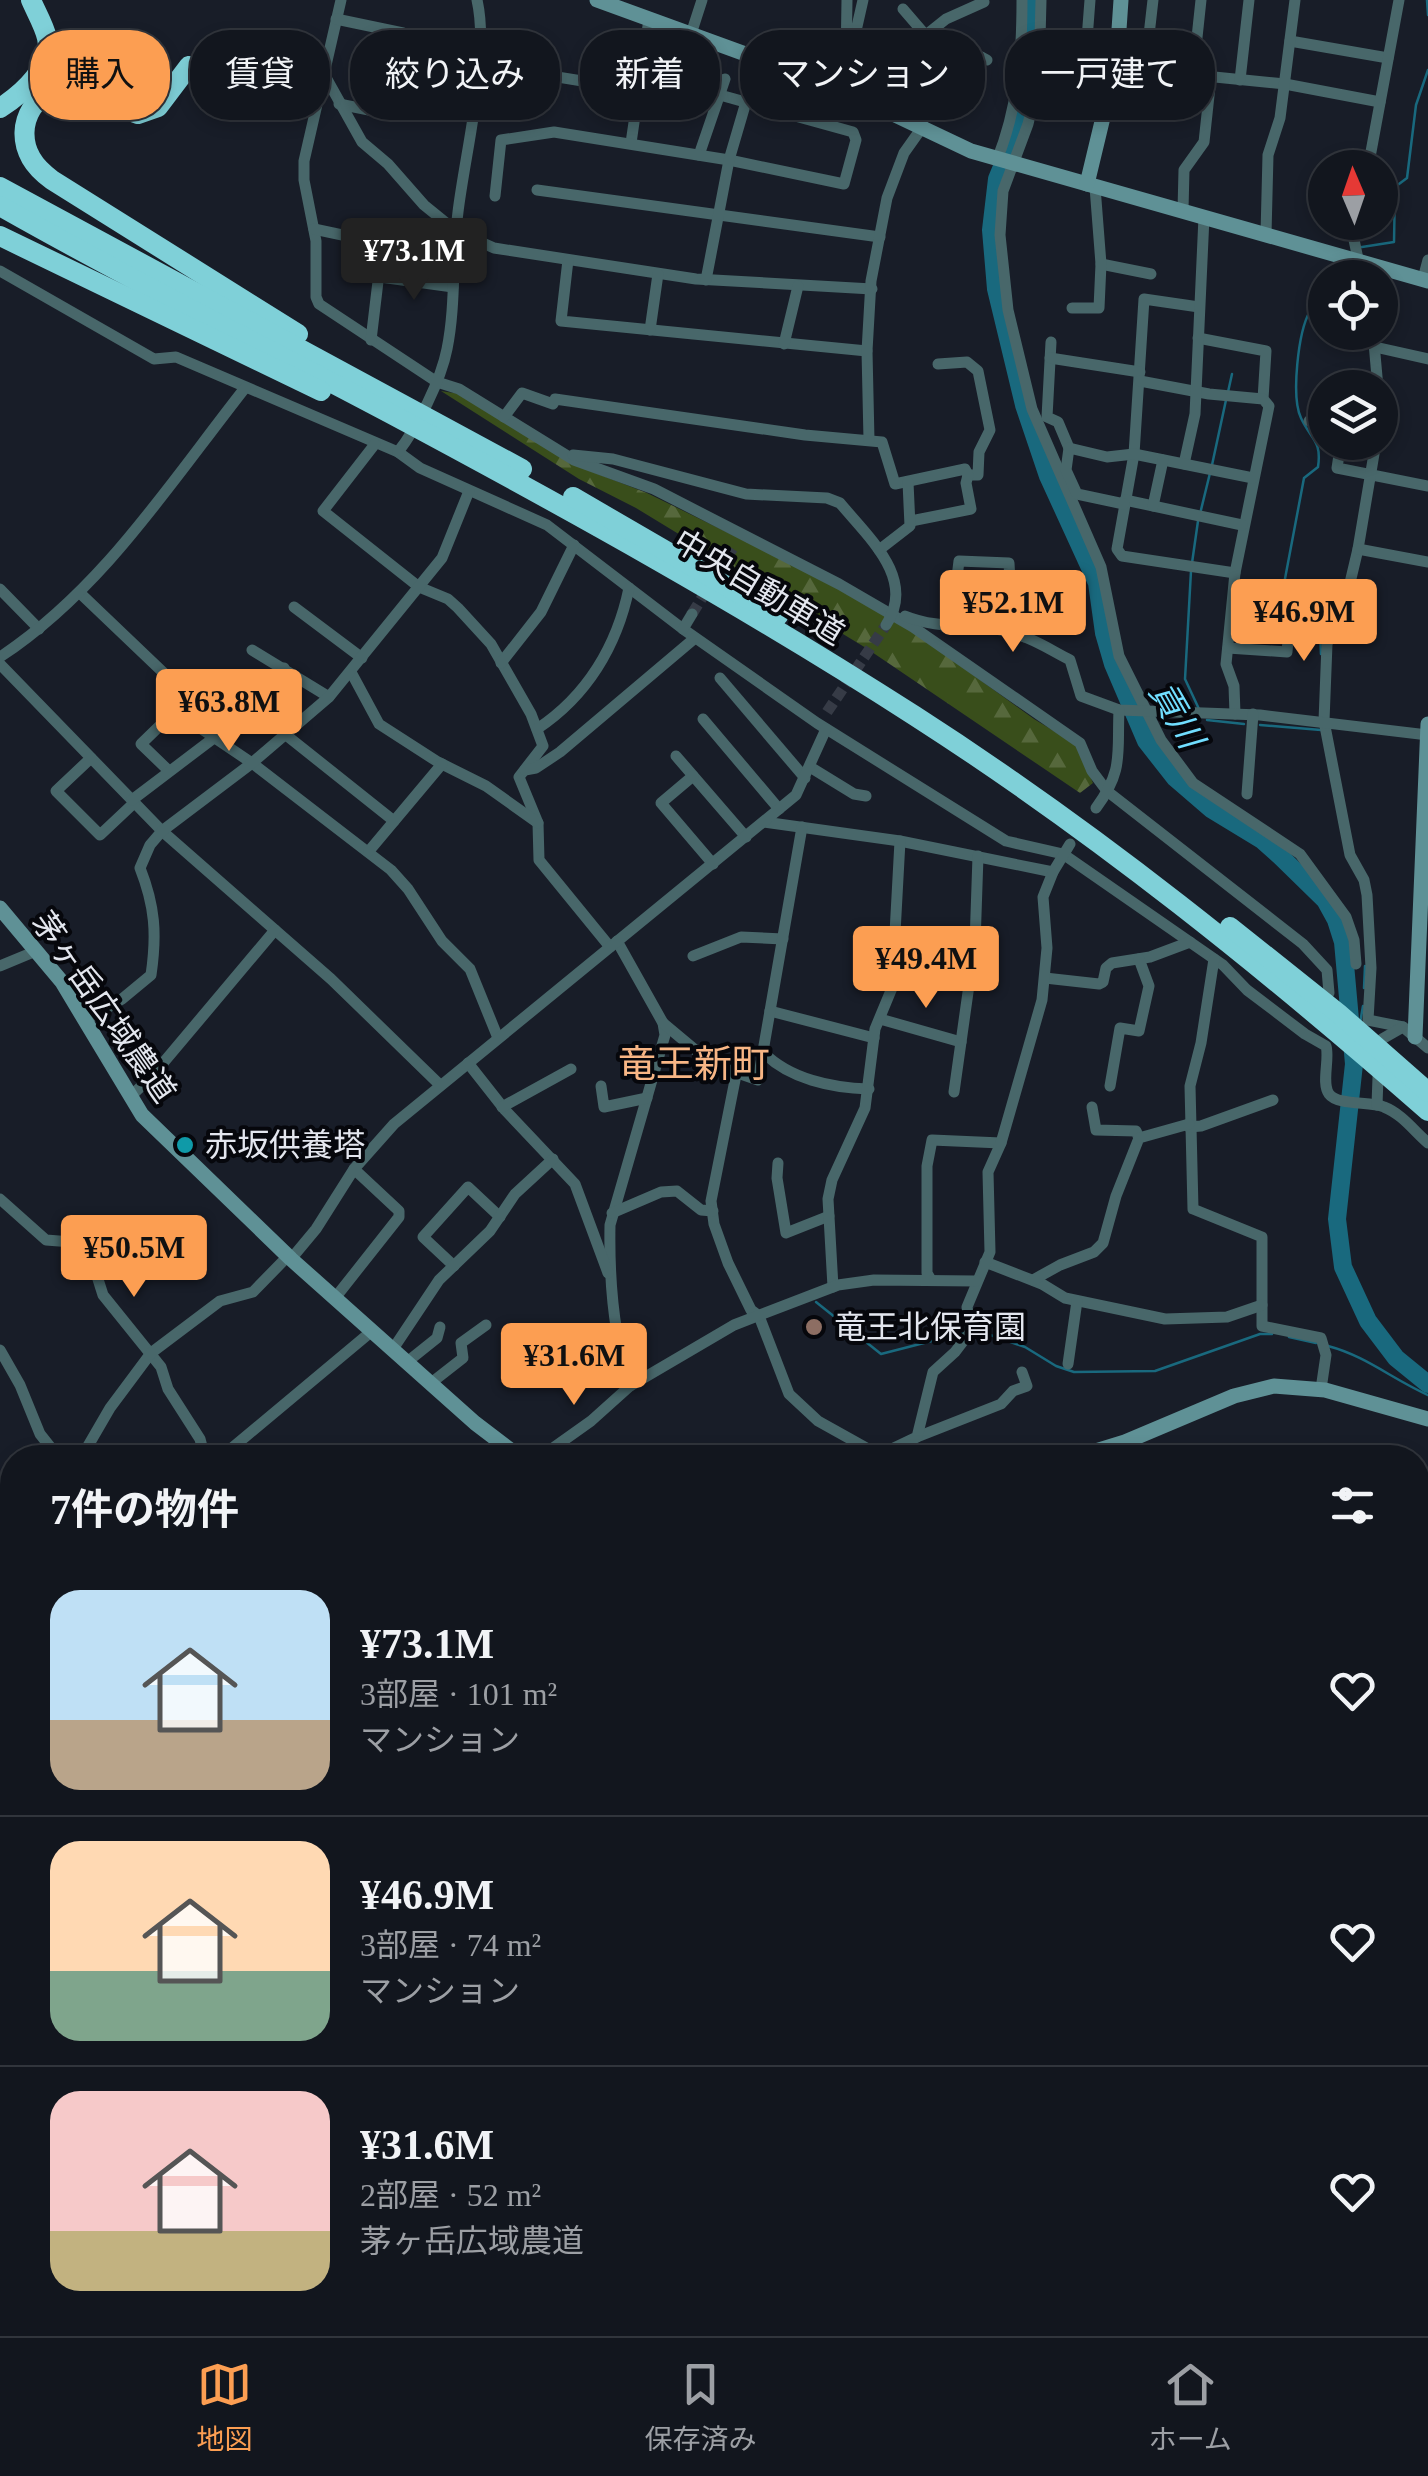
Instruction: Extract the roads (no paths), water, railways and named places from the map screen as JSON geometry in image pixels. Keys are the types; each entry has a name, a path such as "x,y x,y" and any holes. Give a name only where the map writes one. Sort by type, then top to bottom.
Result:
{"highway":[{"path":"0,108 26,87 45,60 47,40 31,0"},
{"path":"189,66 158,108 138,114 83,87 65,87 44,94 35,102 26,123 31,159 52,180 475,443"},
{"name":"中央自動車道","path":"0,187 475,443 731,587 925,708 1137,856 1331,1030"},
{"name":"中央自動車道","path":"0,206 510,478 723,599 918,718 1129,867 1331,1030 1428,1092"},
{"path":"0,236 278,372 510,478"},
{"name":"中央自動車道","path":"1377,1056 1428,1111"}],"street":[{"path":"330,46 341,0"},
{"path":"477,0 480,30"},
{"path":"597,0 680,30"},
{"path":"692,30 702,0"},
{"path":"847,30 848,0"},
{"path":"855,30 863,0"},
{"path":"1022,0 1018,88 1008,132 1000,235 1008,310 1040,432 1100,567 1119,656 1144,710 1178,768 1300,854 1363,938"},
{"path":"1008,162 1039,78 1041,0"},
{"path":"1088,30 1090,0"},
{"path":"1118,30 1121,0"},
{"path":"1149,30 1153,0"},
{"path":"1198,30 1201,0"},
{"path":"1240,80 1249,0"},
{"path":"1266,234 1268,155 1280,118 1295,0"},
{"path":"1371,150 1399,0"},
{"path":"932,30 946,19 984,2"},
{"path":"903,9 922,30"},
{"path":"336,19 403,32 384,113 339,104"},
{"path":"647,30 649,19"},
{"path":"1290,41 1388,58"},
{"path":"1215,78 1285,84 1380,102"},
{"path":"726,79 720,95 740,100"},
{"path":"330,86 362,142 388,164 424,205 456,231 494,248 706,280 872,289"},
{"path":"313,120 304,160 304,180 314,230 319,304 435,385 459,389 566,455 654,489 737,540 840,584 912,628 1080,744 1092,771 1108,792 1303,944 1327,970 1329,993"},
{"path":"400,450 435,385 447,350 456,231 471,120"},
{"path":"631,144 634,120"},
{"path":"699,155 711,120"},
{"path":"706,280 741,120"},
{"path":"495,196 501,140 554,132 729,160 844,184 856,140 853,132 810,120"},
{"path":"903,120 1008,162 1357,260 1354,240"},
{"path":"869,440 867,352 880,237 896,168 923,120"},
{"path":"1072,308 1099,308 1101,264 1091,185 1104,120"},
{"path":"1182,210 1184,170 1204,142 1206,120"},
{"path":"538,190 880,237"},
{"path":"1184,464 1197,392 1204,217"},
{"path":"314,230 380,243 383,257 372,340"},
{"path":"568,260 560,320 867,352"},
{"path":"1398,272 1425,280 1428,260"},
{"path":"1101,264 1150,274"},
{"path":"0,271 154,359 176,357 375,444 400,450 420,468 547,524 695,638 822,726 1006,841 1067,849 1214,959 1246,990 1305,1034 1331,1030 1327,1088 1337,1098 1377,1105 1401,1117 1428,1144"},
{"path":"650,330 658,274"},
{"path":"380,277 453,287"},
{"path":"784,344 798,286"},
{"path":"1199,307 1144,299 1134,454 1118,549 1122,556 1234,573"},
{"path":"1198,338 1266,350 1263,399 1269,406 1234,573 1226,664 1234,686 1234,714"},
{"path":"1051,342 1047,417 1058,422 1070,448 1066,470 1077,494 1242,525"},
{"path":"1389,350 1428,358"},
{"path":"1050,358 1197,392 1263,399"},
{"path":"938,364 967,362 978,371 990,430 979,452 978,475 968,476"},
{"path":"245,388 81,594 0,660 162,831 331,979 440,1085"},
{"path":"504,417 522,393 553,404 555,399 882,442 895,484 965,469 971,509 911,521"},
{"path":"375,444 323,511 419,587 448,599 491,644 543,746 519,777 538,822 539,860 614,944 664,1023 712,1064 758,1080 802,827"},
{"path":"1070,448 1107,457 1134,454 1253,478"},
{"path":"566,455 613,459 746,494 827,498 840,503 879,550 894,578 890,618"},
{"path":"1154,506 1163,460"},
{"path":"1338,460 1337,468 1428,486"},
{"path":"1373,460 1349,587 1327,644 1321,720 1350,855 1364,880 1368,1020 1419,1036"},
{"path":"879,550 910,526 908,482"},
{"path":"85,1021 122,999 151,974 155,948 153,901 140,868 150,844 252,764 351,672 442,558 469,491"},
{"path":"502,664 540,612 574,545"},
{"path":"1358,548 1428,562"},
{"path":"945,627 959,562 1009,562 1011,598 1023,616 1024,638"},
{"path":"537,729 554,718 590,682 617,634 629,588"},
{"path":"0,589 40,630"},
{"path":"81,594 170,678 175,711 369,851 408,890 442,942 470,968 498,1038"},
{"path":"955,594 1011,598"},
{"path":"1228,648 1287,652 1290,618 1278,594"},
{"path":"294,607 362,658"},
{"path":"684,629 692,614"},
{"path":"890,618 930,626 1012,632 1070,660 1081,696 1119,710 1253,714 1427,731 1419,1036"},
{"path":"525,770 536,768 560,752 695,638"},
{"path":"252,650 328,697"},
{"path":"91,758 56,790 100,835 169,771 265,698 284,668"},
{"path":"351,672 379,724 442,764 486,786 538,822"},
{"path":"720,678 807,772 866,796"},
{"path":"1096,808 1108,792 1119,762 1119,710"},
{"path":"169,771 142,744 175,711"},
{"path":"89,1445 110,1408 151,1354 220,1300 253,1292 290,1257 316,1228 354,1168 394,1124 796,795 827,712"},
{"path":"1247,794 1253,714"},
{"path":"703,719 779,809"},
{"path":"286,734 394,821"},
{"path":"676,756 746,837"},
{"path":"369,851 442,764"},
{"path":"693,776 661,803 712,864"},
{"path":"764,822 900,840 1052,872"},
{"path":"833,1287 829,1216 832,1180 856,1135 868,1089 874,1038 892,988 900,840"},
{"path":"918,1438 932,1372 955,1352 971,1328 967,1307 990,1252 988,1172 1002,1143 1045,978 1043,897 1052,872 1067,849"},
{"path":"975,944 978,856"},
{"name":"茅ヶ岳広域農道","path":"0,908 62,982 142,1115 335,1298 505,1445"},
{"path":"131,1096 153,1076 274,930"},
{"path":"692,956 741,937 783,939"},
{"path":"1356,964 1363,938"},
{"path":"1045,978 1099,984 1112,963 1139,959 1190,942"},
{"path":"0,966 36,951"},
{"path":"1110,1086 1120,1028 1138,1031 1149,986 1139,959"},
{"path":"1214,959 1190,1086 1194,1209 1262,1237 1262,1326 1323,1345 1322,1389"},
{"path":"954,1092 970,978"},
{"path":"770,1011 874,1038"},
{"path":"880,1019 961,1042"},
{"path":"630,1386 622,1361 612,1282 612,1213 665,1035 664,1023"},
{"path":"1377,1105 1377,1056 1419,1036"},
{"path":"763,1052 773,1063 814,1080 838,1088 868,1089"},
{"path":"468,1062 502,1107 575,1184 612,1282"},
{"path":"502,1107 571,1069"},
{"path":"737,1070 714,1178 712,1211 728,1262 751,1310 759,1316 788,1394 818,1421 861,1445"},
{"path":"601,1086 604,1107 647,1098"},
{"path":"1139,1138 1201,1126 1273,1100"},
{"path":"1034,1280 1104,1244 1116,1196 1139,1138 1136,1131 1128,1129 1096,1130 1092,1107"},
{"path":"932,1280 927,1273 928,1151 932,1140 1002,1143"},
{"path":"393,1349 440,1280 500,1217 515,1194 554,1159"},
{"path":"778,1163 786,1233 829,1216"},
{"path":"335,1298 399,1216 399,1211 354,1168"},
{"path":"454,1266 424,1237 468,1187 500,1217"},
{"path":"612,1213 661,1192 678,1191 701,1210 712,1211"},
{"path":"0,1199 46,1240 72,1242 90,1254 104,1296 161,1367 168,1389 202,1445"},
{"path":"985,1262 1077,1301 1165,1319 1227,1318 1262,1304"},
{"path":"557,1445 630,1386 688,1350 833,1287 874,1280 976,1281"},
{"path":"1068,1364 1077,1301"},
{"path":"431,1383 463,1358 461,1343 486,1325"},
{"path":"408,1362 437,1338 440,1327"},
{"path":"236,1445 372,1331"},
{"path":"0,1350 49,1445"},
{"path":"902,1445 1001,1404 1013,1391 1027,1386 1022,1372"},
{"path":"1115,1445 1234,1396 1274,1386 1322,1389 1428,1419"}],"waterway":[{"name":"貢川","path":"1031,0 1032,45 1025,111 997,179 991,230 996,289 1024,405 1048,476 1097,583 1113,664 1146,741 1175,778 1211,809 1262,840 1281,857 1325,900 1336,920 1343,942 1354,1064 1337,1219 1343,1267 1368,1321 1396,1358 1428,1384"},
{"path":"1427,0 1428,15"},
{"path":"1362,247 1394,242 1395,187 1407,178 1416,105 1428,70"},
{"path":"1308,316 1299,349 1298,408 1317,445 1319,458 1318,467 1304,478 1284,584 1292,605 1304,612 1320,633 1321,654"},
{"path":"1228,392 1232,374"},
{"path":"1212,465 1226,400"},
{"path":"1200,514 1210,473"},
{"path":"1192,563 1198,521"},
{"path":"1191,571 1185,679 1199,709"},
{"path":"1207,720 1244,724"},
{"path":"1260,725 1321,730"},
{"path":"1364,988 1365,966"},
{"path":"1360,1023 1363,1006"},
{"path":"816,1302 881,1354 963,1333"},
{"path":"976,1330 1025,1347 1074,1372 1155,1371 1260,1334 1272,1334"},
{"path":"1289,1337 1316,1343"},
{"path":"1328,1346 1428,1395"}],"tunnel":[{"path":"692,614 734,546"},
{"path":"827,712 886,625"}],"place":[{"name":"赤坂供養塔","path":"185,1145"},
{"name":"竜王北保育園","path":"814,1327"}],"district":[{"name":"竜王新町","path":"694,1064"}]}
